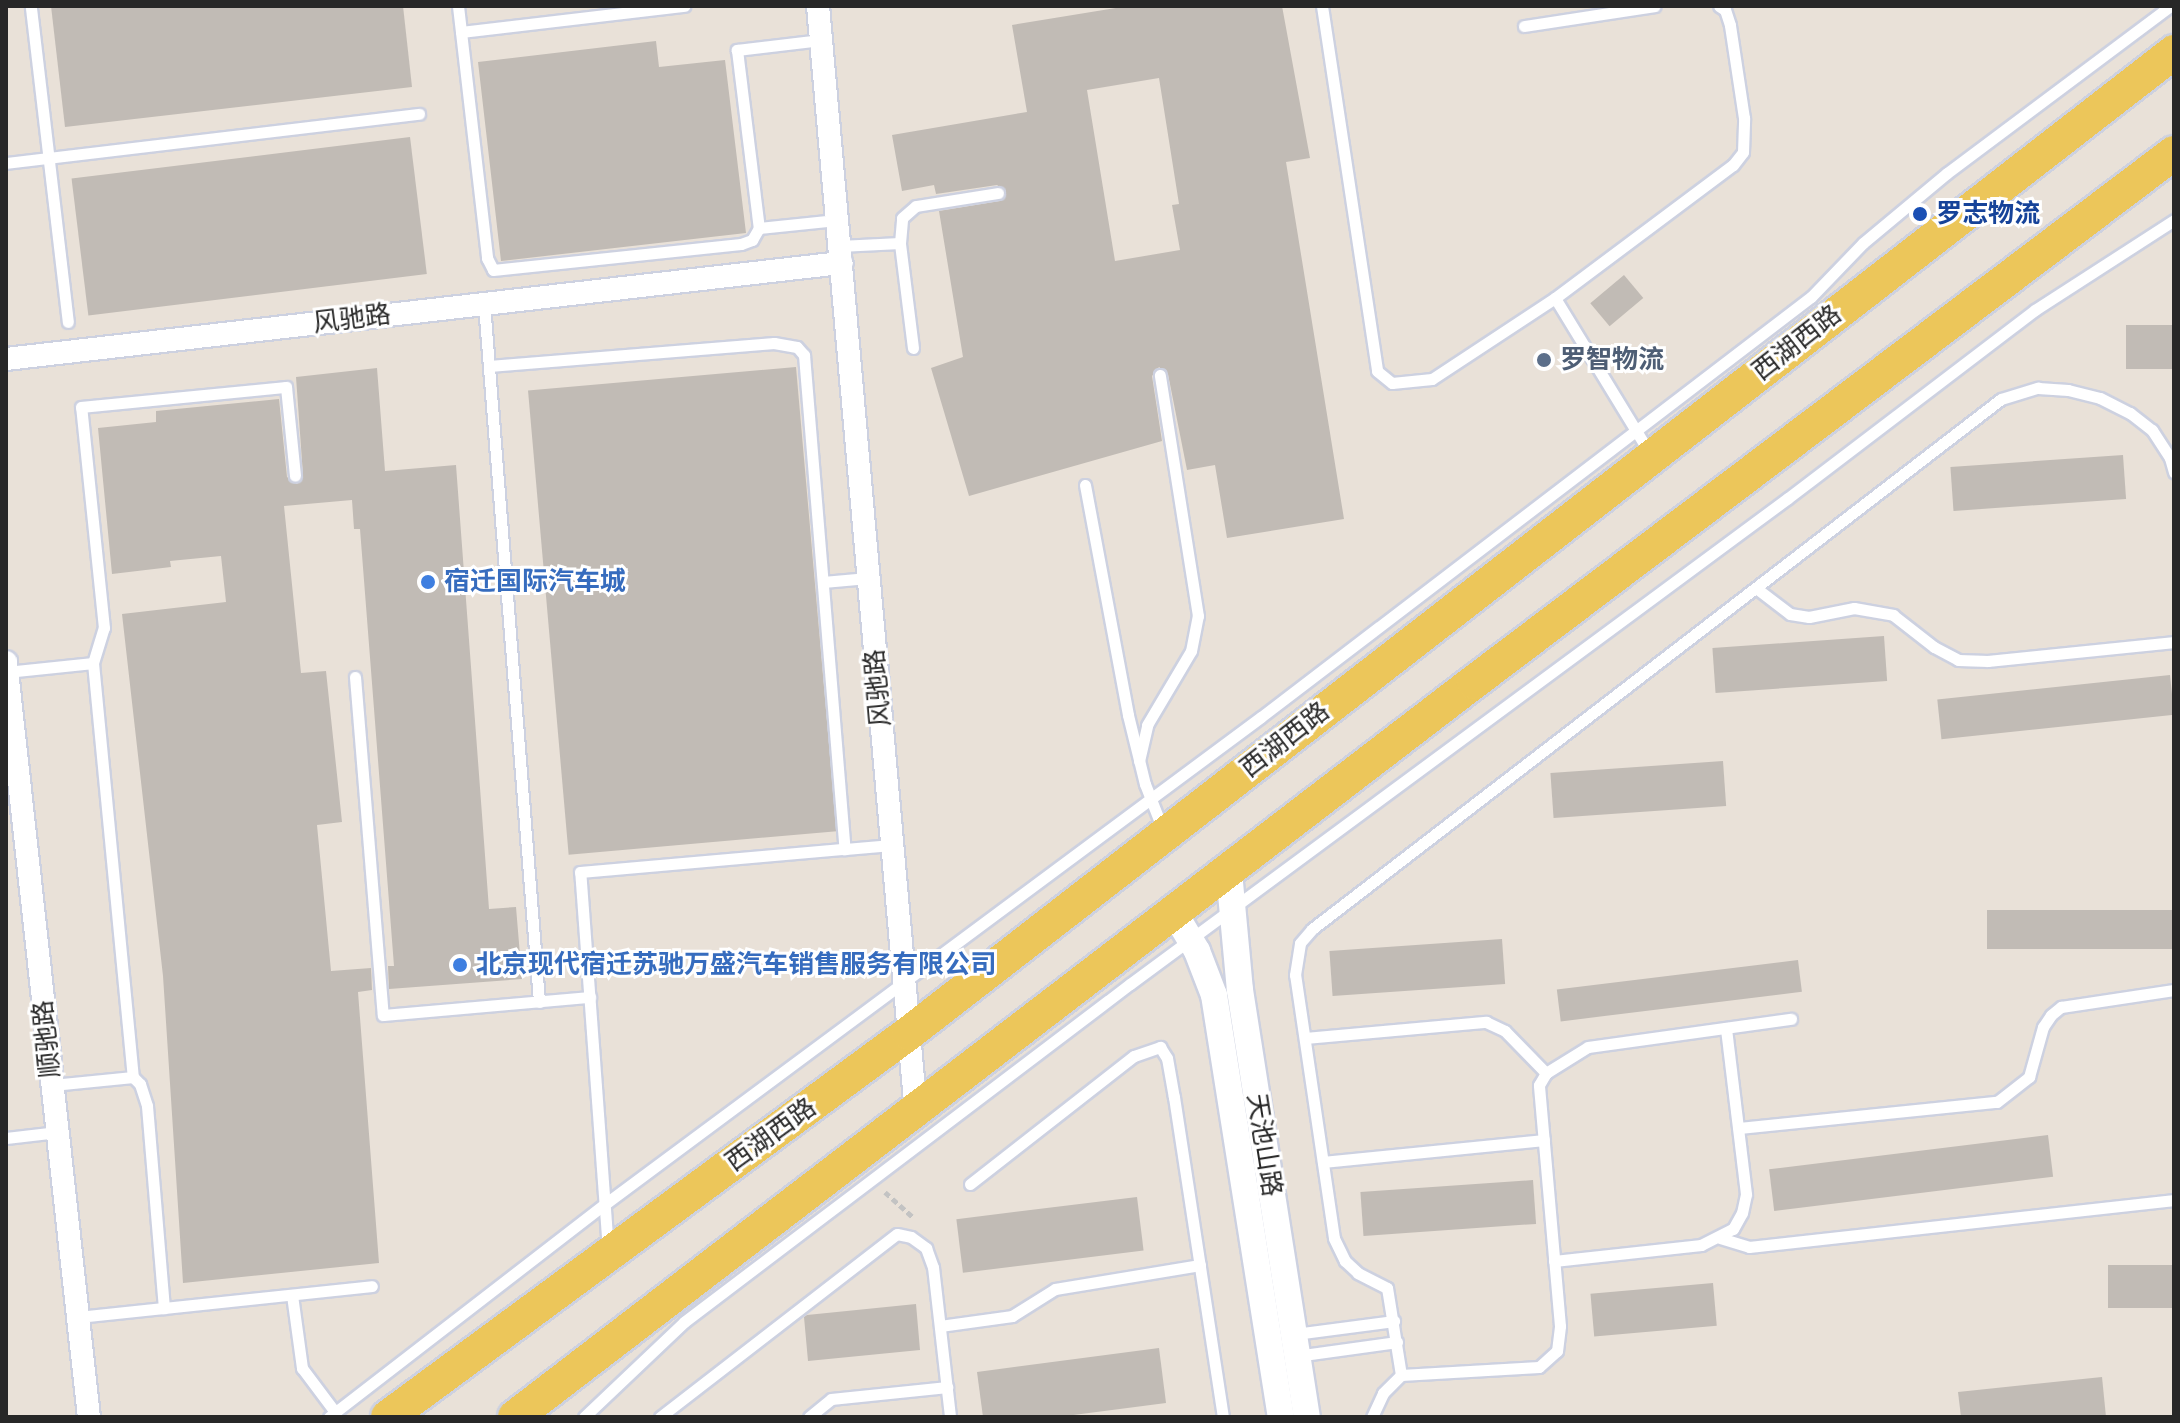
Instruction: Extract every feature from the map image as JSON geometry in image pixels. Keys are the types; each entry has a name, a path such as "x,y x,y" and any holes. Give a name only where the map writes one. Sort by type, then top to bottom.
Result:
{"main road":[{"name":"西湖西路","path":"388,1417 909,1033 1165,834 1643,444 2174,52"},
{"path":"515,1417 916,1112 1183,926 1229,872 1486,672 2174,153"}],"street":[{"name":"风驰路","path":"818,6 916,1112"},
{"name":"风驰路","path":"6,359 484,304 840,255"},
{"name":"顺驰路","path":"7,667 89,1417"},
{"name":"天池山路","path":"1229,872 1240,990 1283,1346 1281,1417"},
{"name":"天池山路","path":"1183,926 1214,995 1283,1346 1307,1417"}],"lane":[{"path":"458,6 487,258 493,270 741,244 752,240 759,228 737,50 821,40"},
{"path":"461,32 684,6"},
{"path":"1322,6 1377,371 1392,383 1432,379 1555,298 1733,165 1743,152 1744,118 1730,25 1725,10 1719,6"},
{"path":"1524,26 1654,6"},
{"path":"292,1295 302,1368 332,1415 605,1204 1151,798 1643,444 1811,297 1863,243 1947,173 2170,6"},
{"path":"31,8 68,322"},
{"path":"6,163 419,114"},
{"path":"913,348 900,243 902,218 916,206 998,193"},
{"path":"759,228 837,220"},
{"path":"584,1417 684,1322 873,1179 1183,926 1231,909 1776,507 2035,310 2174,220"},
{"path":"840,255 900,243"},
{"path":"1555,298 1643,444"},
{"path":"484,304 539,1002"},
{"path":"489,366 774,343 797,347 807,366 845,849"},
{"path":"1139,761 1147,725 1191,651 1198,616 1160,375"},
{"path":"164,1308 147,1106 140,1084 133,1077 93,663 104,628 81,407 286,387 295,476"},
{"path":"1401,1375 1387,1288 1358,1273 1338,1249 1305,1038 1296,957 1300,943 1312,929 2001,399 2021,391 2068,390 2100,398 2130,413 2152,430 2170,458 2174,472"},
{"path":"1085,485 1139,761 1165,834"},
{"path":"823,582 868,578"},
{"path":"1756,588 1790,614 1809,617 1854,608 1893,615 1934,647 1958,660 1988,661 2174,642"},
{"path":"7,667 93,663"},
{"path":"355,677 383,1015 590,997"},
{"path":"609,1254 580,872 892,845"},
{"path":"1739,1128 1997,1102 2029,1077 2043,1027 2061,1007 2174,990"},
{"path":"1372,1417 1383,1393 1401,1375 1539,1367 1548,1362 1561,1341 1539,1085 1546,1073 1588,1047 1791,1019"},
{"path":"1305,1038 1486,1022 1505,1031 1546,1073"},
{"path":"1554,1261 1701,1245 1720,1238 1737,1221 1746,1194 1726,1028"},
{"path":"970,1184 1134,1056 1160,1047 1167,1058 1172,1084 1223,1417"},
{"path":"52,1085 133,1077"},
{"path":"6,1138 58,1132"},
{"path":"1323,1162 1544,1140"},
{"path":"1720,1238 1749,1247 2174,1200"},
{"path":"660,1417 897,1234 911,1237 926,1248 933,1267 950,1417"},
{"path":"940,1326 1012,1316 1055,1289 1200,1265"},
{"path":"78,1317 372,1286"},
{"path":"1283,1346 1394,1321"},
{"path":"1283,1346 1397,1342"},
{"path":"809,1417 831,1399 947,1387"}],"path":[{"path":"873,1179 904,1213 918,1220 925,1230 926,1248"}],"building":[{"path":"51,6 403,6 412,87 65,127"},
{"path":"1128,6 1282,6 1310,158 1286,162 1344,519 1227,538 1215,465 1187,470 1168,374 1159,367 1152,376 1162,441 969,496 931,368 963,357 939,211 1000,201 1006,191 997,185 936,194 934,185 902,191 892,135 1027,112 1012,25","holes":["1159,78 1179,204 1172,205 1180,250 1115,261 1087,90"]},
{"path":"656,41 659,67 725,60 746,233 501,261 478,62"},
{"path":"410,137 427,274 88,316 72,179"},
{"path":"1624,275 1643,298 1610,326 1590,303"},
{"path":"2126,325 2174,325 2174,369 2126,369"},
{"path":"796,367 837,831 569,855 528,390"},
{"path":"377,368 385,471 456,465 489,909 516,907 522,979 389,989 388,966 394,966 360,529 354,529 352,500 284,506 301,673 326,671 342,822 317,825 331,971 371,968 372,990 358,992 379,1263 183,1283 163,976 122,614 226,602 221,556 170,561 171,567 112,574 98,428 156,422 156,411 279,399 287,477 297,484 303,475 296,377"},
{"path":"2123,455 2126,499 1953,511 1950,467"},
{"path":"1884,636 1887,681 1716,693 1712,648"},
{"path":"2170,675 2174,715 1941,739 1937,699"},
{"path":"1723,761 1726,806 1554,818 1550,773"},
{"path":"1987,910 2174,910 2174,949 1987,949"},
{"path":"1502,939 1505,984 1333,996 1329,951"},
{"path":"1798,960 1802,992 1561,1021 1557,990"},
{"path":"2048,1135 2053,1177 1774,1211 1769,1169"},
{"path":"1533,1180 1536,1224 1363,1236 1360,1192"},
{"path":"1137,1197 1144,1251 963,1273 956,1219"},
{"path":"2108,1265 2174,1265 2174,1308 2108,1308"},
{"path":"1713,1283 1717,1326 1594,1337 1590,1294"},
{"path":"916,1304 920,1350 808,1361 804,1317 807,1315"},
{"path":"1159,1348 1166,1403 1058,1417 983,1417 977,1372"},
{"path":"2102,1377 2106,1417 1961,1417 1958,1392"}],"place":[{"name":"罗志物流","path":"1920,214"},
{"name":"罗智物流","path":"1544,360"},
{"name":"宿迁国际汽车城","path":"428,582"},
{"name":"北京现代宿迁苏驰万盛汽车销售服务有限公司","path":"460,965"}]}
